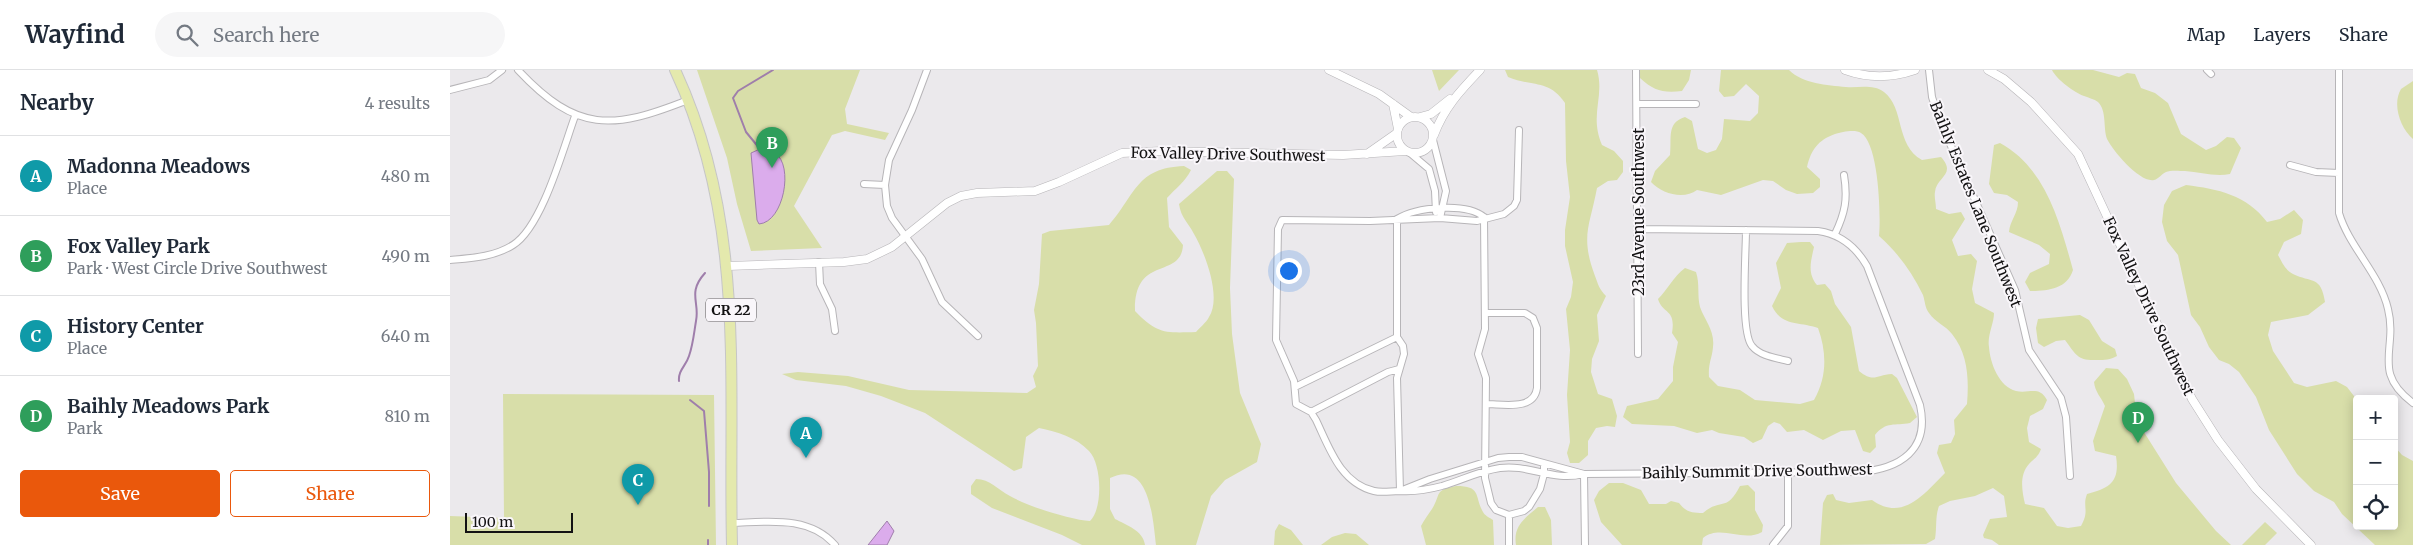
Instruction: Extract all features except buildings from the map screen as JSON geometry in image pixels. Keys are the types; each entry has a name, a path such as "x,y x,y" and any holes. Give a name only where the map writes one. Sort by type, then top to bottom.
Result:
{"main road":[{"name":"CR 22","path":"675,70 688,100 714,185 728,266 731,324 732,545"}],"street":[{"path":"450,90 489,80 502,70"},
{"path":"518,70 543,95 575,116 597,120 624,120 658,112 688,100"},
{"path":"927,70 912,110 889,160 885,185 890,214 926,265 942,302 978,336"},
{"path":"1329,70 1374,91 1411,117"},
{"path":"1368,154 1397,131 1400,124 1411,117 1430,114 1454,97 1480,70"},
{"name":"23rd Avenue Southwest","path":"1636,70 1638,354"},
{"path":"1844,70 1871,76 1890,76 1914,70"},
{"name":"Baihly Estates Lane Southwest","path":"1929,70 1932,96 1939,119 2015,290 2029,350 2056,390 2064,407 2070,476"},
{"name":"Fox Valley Drive Southwest","path":"1988,70 2004,79 2031,102 2078,154 2192,399 2218,440 2256,489 2311,545"},
{"path":"2339,70 2339,206 2342,222 2388,308 2390,378 2398,391 2413,403"},
{"path":"1408,152 1422,152 1431,145 1439,120 1454,97"},
{"path":"1393,104 1398,143 1429,169 1436,191 1435,209 1440,218"},
{"path":"1637,104 1696,104"},
{"path":"450,260 498,253 514,244 524,235 538,215 575,116"},
{"path":"1420,117 1430,124 1446,191 1444,208 1440,218"},
{"path":"1519,130 1517,200 1514,206 1504,214 1477,220 1440,218 1370,221 1288,220 1279,223 1276,340 1295,387 1296,404 1311,412 1336,461 1348,478 1372,491 1400,492 1425,490 1485,470 1519,468 1544,474 1572,477 1584,474"},
{"name":"Fox Valley Drive Southwest","path":"728,266 852,261 876,256 892,248 947,203 961,196 977,193 1035,191 1122,153 1141,151 1368,154 1408,152"},
{"path":"2290,165 2316,172 2339,173"},
{"path":"1638,229 1809,230 1835,234 1846,207 1844,175"},
{"path":"864,184 885,185"},
{"path":"1397,219 1407,213 1444,208 1477,212 1484,218 1485,330 1478,354 1486,378 1485,470 1491,503 1496,510 1509,515 1524,511 1529,507 1544,474 1544,464"},
{"path":"1397,219 1397,337 1403,346 1404,354 1397,378 1400,492"},
{"path":"1746,230 1746,321 1748,339 1758,351 1788,361"},
{"name":"Baihly Summit Drive Southwest","path":"1584,474 1867,471 1896,464 1912,452 1918,444 1923,429 1921,411 1867,266 1853,246 1835,234"},
{"path":"819,262 820,284 832,309 835,331"},
{"path":"1485,312 1530,315 1536,324 1537,338 1537,388 1531,401 1520,404 1486,404"},
{"path":"1295,387 1397,337"},
{"path":"1311,412 1399,369"},
{"path":"1400,492 1430,479 1498,458 1516,457 1584,474"},
{"path":"1773,545 1788,526 1788,472"},
{"path":"1584,474 1585,545"},
{"path":"1509,515 1509,545"},
{"path":"732,522 800,524 821,532 835,545"}],"green space":[{"path":"697,70 860,70 845,109 847,124 889,133 885,140 845,131 832,135 794,206 822,248 751,251 737,204 727,158"},
{"path":"1432,70 1459,70 1439,91"},
{"path":"1505,70 1597,70 1599,80 1598,134 1602,145 1614,151 1623,161 1623,172 1617,180 1608,181 1597,188 1589,222 1587,241 1590,262 1600,289 1606,296 1597,315 1599,341 1592,359 1591,372 1598,394 1612,399 1617,416 1615,427 1596,428 1588,441 1588,455 1579,463 1570,463 1567,453 1570,442 1567,395 1570,350 1566,309 1571,297 1573,282 1565,246 1565,230 1570,197 1566,161 1565,103 1553,90 1508,77"},
{"path":"1640,70 1691,70 1689,80 1682,91 1669,92 1654,88 1645,82 1640,78"},
{"path":"1721,70 1789,70 1801,78 1816,83 1875,88 1884,92 1891,99 1904,136 1913,153 1922,160 1941,157 1947,168 1936,187 1936,209 1949,214 1961,212 1965,219 1952,240 1958,256 1971,254 1977,261 1972,289 1975,303 1994,313 1989,343 1996,374 2010,389 2021,392 2037,391 2044,395 2047,400 2043,409 2030,416 2027,428 2029,442 2041,449 2024,473 2022,489 2025,504 2044,508 2057,526 2068,528 2081,526 2086,512 2085,502 2087,494 2102,489 2115,478 2116,456 2095,451 2093,441 2105,406 2094,382 2106,368 2118,369 2127,379 2134,394 2137,421 2176,483 2216,531 2231,545 1999,545 1992,540 1984,538 1983,535 1990,519 2007,517 2004,496 1993,488 1975,496 1950,501 1939,506 1935,539 1926,544 1820,545 1823,503 1827,495 1833,494 1836,500 1849,503 1872,500 1883,506 1903,507 1921,497 1945,473 1937,453 1939,445 1951,443 1955,434 1954,420 1967,404 1968,385 1966,367 1961,350 1950,331 1929,313 1923,295 1914,278 1898,256 1879,236 1878,181 1872,151 1861,133 1852,131 1835,134 1824,139 1816,146 1807,167 1820,179 1820,187 1813,193 1797,194 1786,190 1773,181 1763,180 1721,195 1697,190 1686,195 1680,195 1661,190 1651,182 1655,171 1670,155 1672,127 1679,120 1685,117 1692,121 1698,149 1707,153 1716,150 1722,139 1724,119 1750,121 1758,113 1759,96 1746,84 1734,96 1724,97 1719,91"},
{"path":"2052,70 2093,70 2119,77 2127,73 2135,74 2141,88 2155,93 2168,103 2181,134 2206,150 2216,146 2227,137 2234,138 2241,148 2230,174 2213,175 2172,171 2166,172 2154,180 2142,177 2121,158 2107,139 2103,110 2098,102 2071,89"},
{"path":"2413,81 2413,139 2404,129 2397,109 2397,102 2401,89"},
{"path":"2000,143 2016,154 2040,182 2049,198 2063,234 2073,270 2066,281 2056,288 2030,291 2025,282 2030,273 2049,264 2050,254 2039,245 2009,232 2018,202 2007,195 1994,193 1989,184 1994,145"},
{"path":"1184,166 1191,170 1189,174 1167,198 1169,227 1183,245 1180,256 1175,262 1149,274 1142,282 1137,293 1135,311 1149,324 1169,332 1196,332 1208,319 1213,308 1214,298 1207,263 1192,230 1183,216 1179,204 1217,171 1227,171 1234,179 1230,288 1232,334 1240,393 1261,444 1257,462 1225,480 1211,496 1196,545 1156,545 1151,508 1147,495 1141,484 1134,477 1123,474 1110,478 1110,509 1115,519 1141,535 1145,545 1082,545 1062,535 992,508 971,494 971,486 976,479 981,479 1027,504 1061,515 1090,521 1097,507 1099,497 1096,466 1093,457 1084,446 1066,436 1039,428 1026,437 1022,468 1014,471 925,413 881,396 846,386 796,380 782,374 798,372 848,376 909,390 1027,393 1036,387 1033,376 1038,366 1034,310 1039,284 1042,234 1050,231 1109,225 1146,177 1168,168"},
{"path":"2186,185 2220,191 2241,199 2267,222 2280,219 2294,210 2303,220 2301,234 2284,242 2278,255 2290,272 2318,284 2325,302 2308,315 2271,322 2268,335 2273,351 2294,383 2307,387 2336,381 2347,387 2353,395 2353,524 2342,514 2334,502 2314,491 2297,474 2269,430 2256,397 2239,372 2229,364 2219,360 2209,347 2200,327 2191,315 2178,255 2167,241 2162,222 2164,205 2172,191"},
{"path":"1810,242 1814,247 1811,267 1812,276 1817,285 1825,284 1831,291 1835,304 1851,327 1859,371 1868,377 1892,374 1897,378 1917,417 1910,423 1887,426 1879,431 1875,435 1876,447 1870,453 1863,451 1855,430 1841,431 1823,440 1804,430 1787,432 1780,424 1774,422 1768,426 1762,439 1753,443 1744,437 1712,430 1697,433 1674,426 1632,424 1623,417 1627,406 1658,399 1673,381 1673,367 1678,342 1672,333 1671,315 1663,308 1658,299 1685,268 1696,272 1700,307 1713,336 1709,377 1718,386 1740,390 1755,400 1800,404 1814,400 1821,383 1824,365 1823,347 1818,328 1786,320 1776,313 1772,306 1781,288 1776,263 1787,243"},
{"path":"2080,315 2089,320 2102,341 2115,349 2117,356 2105,360 2091,360 2078,356 2065,340 2056,341 2044,347 2038,343 2036,328 2038,319"},
{"path":"503,394 714,395 716,545 450,545 450,516 504,518"},
{"path":"2398,450 2413,461 2413,545 2375,545 2359,530 2398,530"},
{"path":"1609,483 1623,483 1641,490 1649,504 1666,504 1671,501 1679,503 1684,508 1696,513 1703,513 1709,508 1727,502 1740,486 1748,485 1755,492 1755,510 1763,525 1762,532 1747,536 1725,533 1710,534 1703,538 1702,545 1622,545 1601,522 1594,500 1599,491"},
{"path":"1456,486 1470,488 1476,493 1484,513 1493,520 1494,545 1426,545 1421,526 1435,504 1439,493 1444,489"},
{"path":"1538,507 1545,507 1551,520 1552,545 1516,545 1518,528 1524,519"},
{"path":"2265,522 2277,533 2265,545 2242,545"},
{"path":"1279,524 1291,530 1303,545 1274,545 1275,531"},
{"path":"1345,533 1356,534 1369,545 1321,545 1332,537"}],"shaded area":[{"path":"760,149 774,152 781,159 785,180 780,204 775,214 768,221 759,224 757,220 751,153"},
{"path":"887,521 894,531 887,545 868,545"}],"waterway":[{"path":"760,149 746,132 733,98 738,91 773,70"},
{"path":"679,381 692,343 697,314 695,292 705,273"},
{"path":"690,400 704,411 709,472 709,506"},
{"path":"708,540 708,545"}],"place":[{"name":"Fox Valley Park","path":"772,168"},
{"name":"Baihly Meadows Park","path":"2138,443"},
{"name":"Madonna Meadows","path":"806,458"},
{"name":"History Center","path":"638,505"}]}
